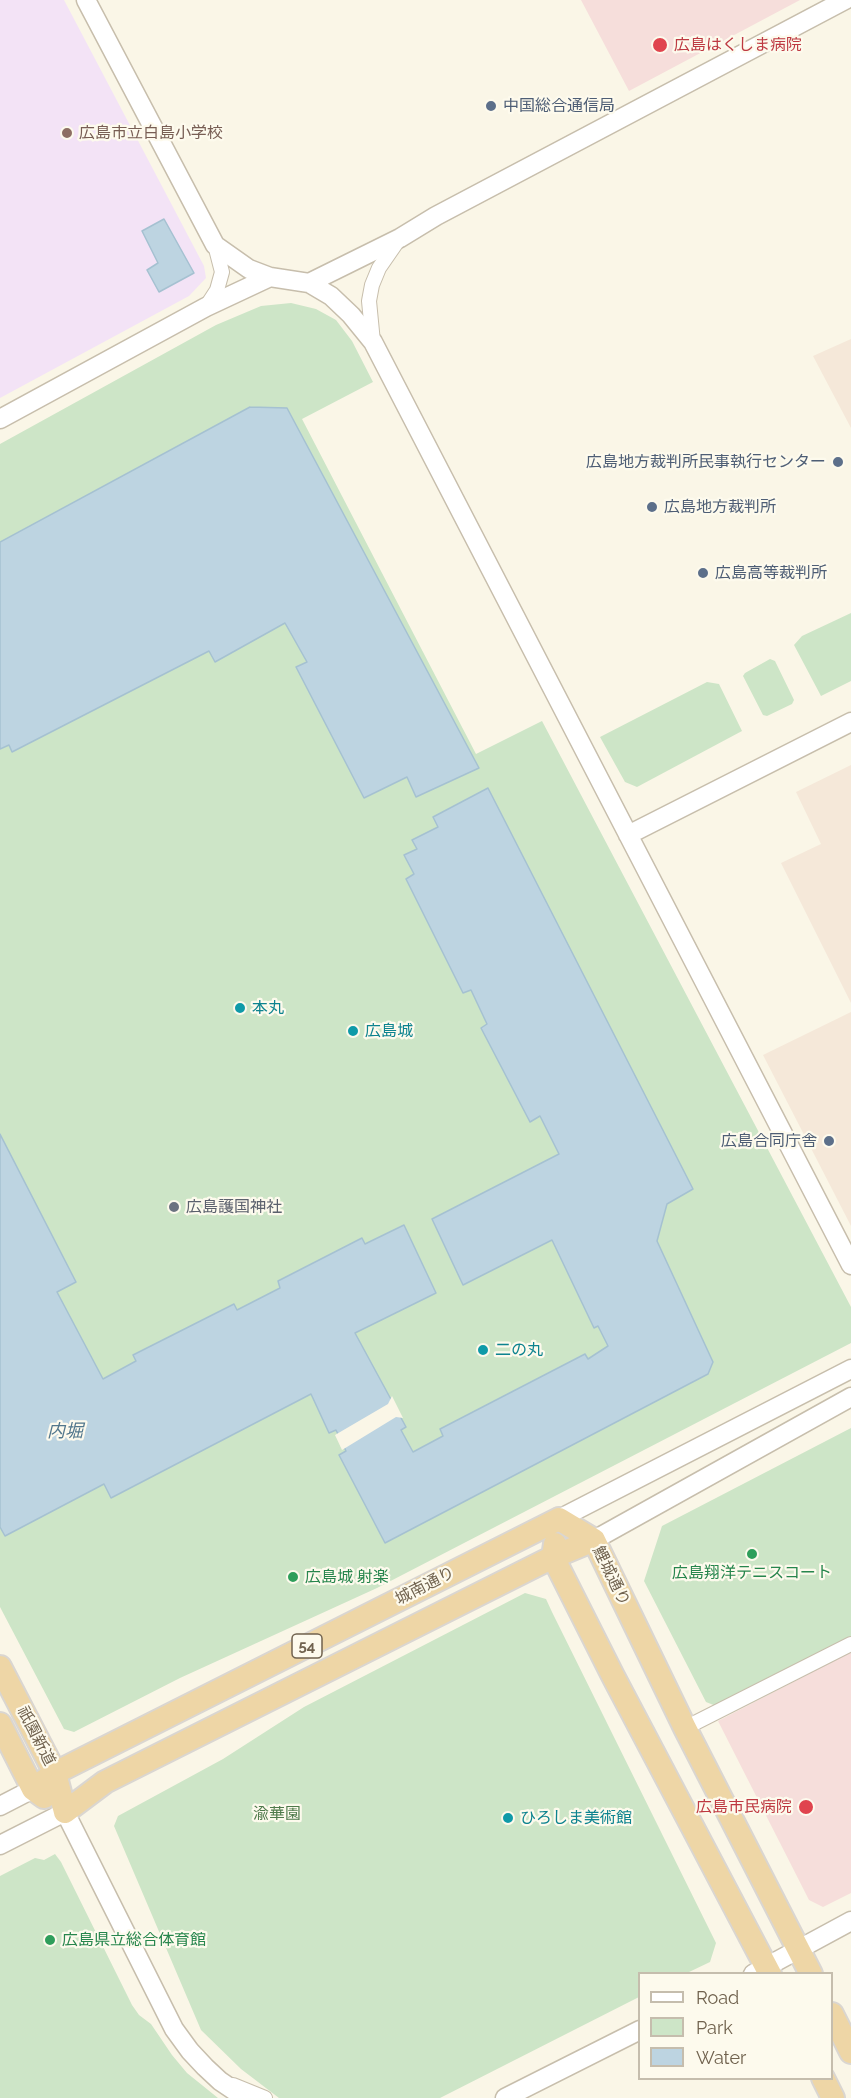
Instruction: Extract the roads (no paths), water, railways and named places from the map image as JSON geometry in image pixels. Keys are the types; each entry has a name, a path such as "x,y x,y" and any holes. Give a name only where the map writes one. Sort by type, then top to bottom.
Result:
{"highway":[{"name":"鯉城通り","path":"559,1519 594,1540 685,1728 810,1972"},
{"path":"559,1519 553,1557 764,1971"},
{"name":"城南通り","path":"33,1790 55,1773 559,1519"},
{"name":"城南通り","path":"65,1812 105,1782 553,1557 594,1540"},
{"name":"祇園新道","path":"0,1667 55,1773 65,1812"},
{"name":"祇園新道","path":"0,1724 33,1790 65,1812"},
{"path":"833,2018 851,2052"},
{"path":"824,2080 833,2098"}],"street":[{"path":"86,0 215,245 222,272 217,290 206,307"},
{"path":"309,283 400,238 436,216 845,0"},
{"path":"373,342 369,301 372,285 384,259 400,238"},
{"path":"215,245 249,269 270,277 309,283 339,302 373,342 851,1265"},
{"path":"0,419 206,307 270,277"},
{"path":"628,835 851,722"},
{"name":"城南通り","path":"559,1519 851,1369"},
{"path":"594,1540 851,1397"},
{"path":"685,1728 851,1644"},
{"name":"城南通り","path":"0,1806 33,1790"},
{"path":"0,1845 65,1812 174,2028 189,2051 220,2080 245,2098"},
{"path":"764,1971 851,1921"},
{"path":"505,2098 638,2031"},
{"path":"220,2080 265,2098"}],"water":[{"path":"164,219 194,273 159,292 147,270 158,263 142,231"},
{"path":"250,407 287,408 479,768 416,797 407,777 364,798 296,667 307,662 285,623 215,662 209,651 12,752 9,745 0,749 0,542"},
{"name":"内堀","path":"488,788 693,1189 667,1204 657,1241 713,1362 708,1374 385,1543 339,1455 346,1451 336,1430 329,1433 311,1394 111,1498 104,1484 5,1536 0,1527 0,1134 76,1282 57,1292 103,1379 136,1361 133,1355 234,1304 237,1310 280,1288 278,1281 362,1238 365,1244 404,1225 436,1293 355,1333 406,1427 401,1430 413,1452 443,1436 440,1429 585,1354 588,1359 608,1346 598,1326 594,1328 552,1240 463,1285 432,1219 559,1154 540,1116 530,1122 481,1028 487,1024 471,990 463,993 406,879 414,874 404,855 417,849 412,840 438,827 433,817"}],"place":[{"name":"広島はくしま病院","path":"660,45"},
{"name":"中国総合通信局","path":"491,106"},
{"name":"広島市立白島小学校","path":"67,133"},
{"name":"広島地方裁判所民事執行センター","path":"838,462"},
{"name":"広島地方裁判所","path":"652,507"},
{"name":"広島高等裁判所","path":"703,573"},
{"name":"本丸","path":"240,1008"},
{"name":"広島城","path":"353,1031"},
{"name":"広島合同庁舎","path":"829,1141"},
{"name":"広島護国神社","path":"174,1207"},
{"name":"二の丸","path":"483,1350"},
{"name":"広島翔洋テニスコート","path":"752,1554"},
{"name":"広島城 射楽","path":"293,1577"},
{"name":"広島市民病院","path":"806,1807"},
{"name":"ひろしま美術館","path":"508,1818"},
{"name":"広島県立総合体育館","path":"50,1940"}],"park label":[{"name":"渝華園","path":"277,1814"}]}
